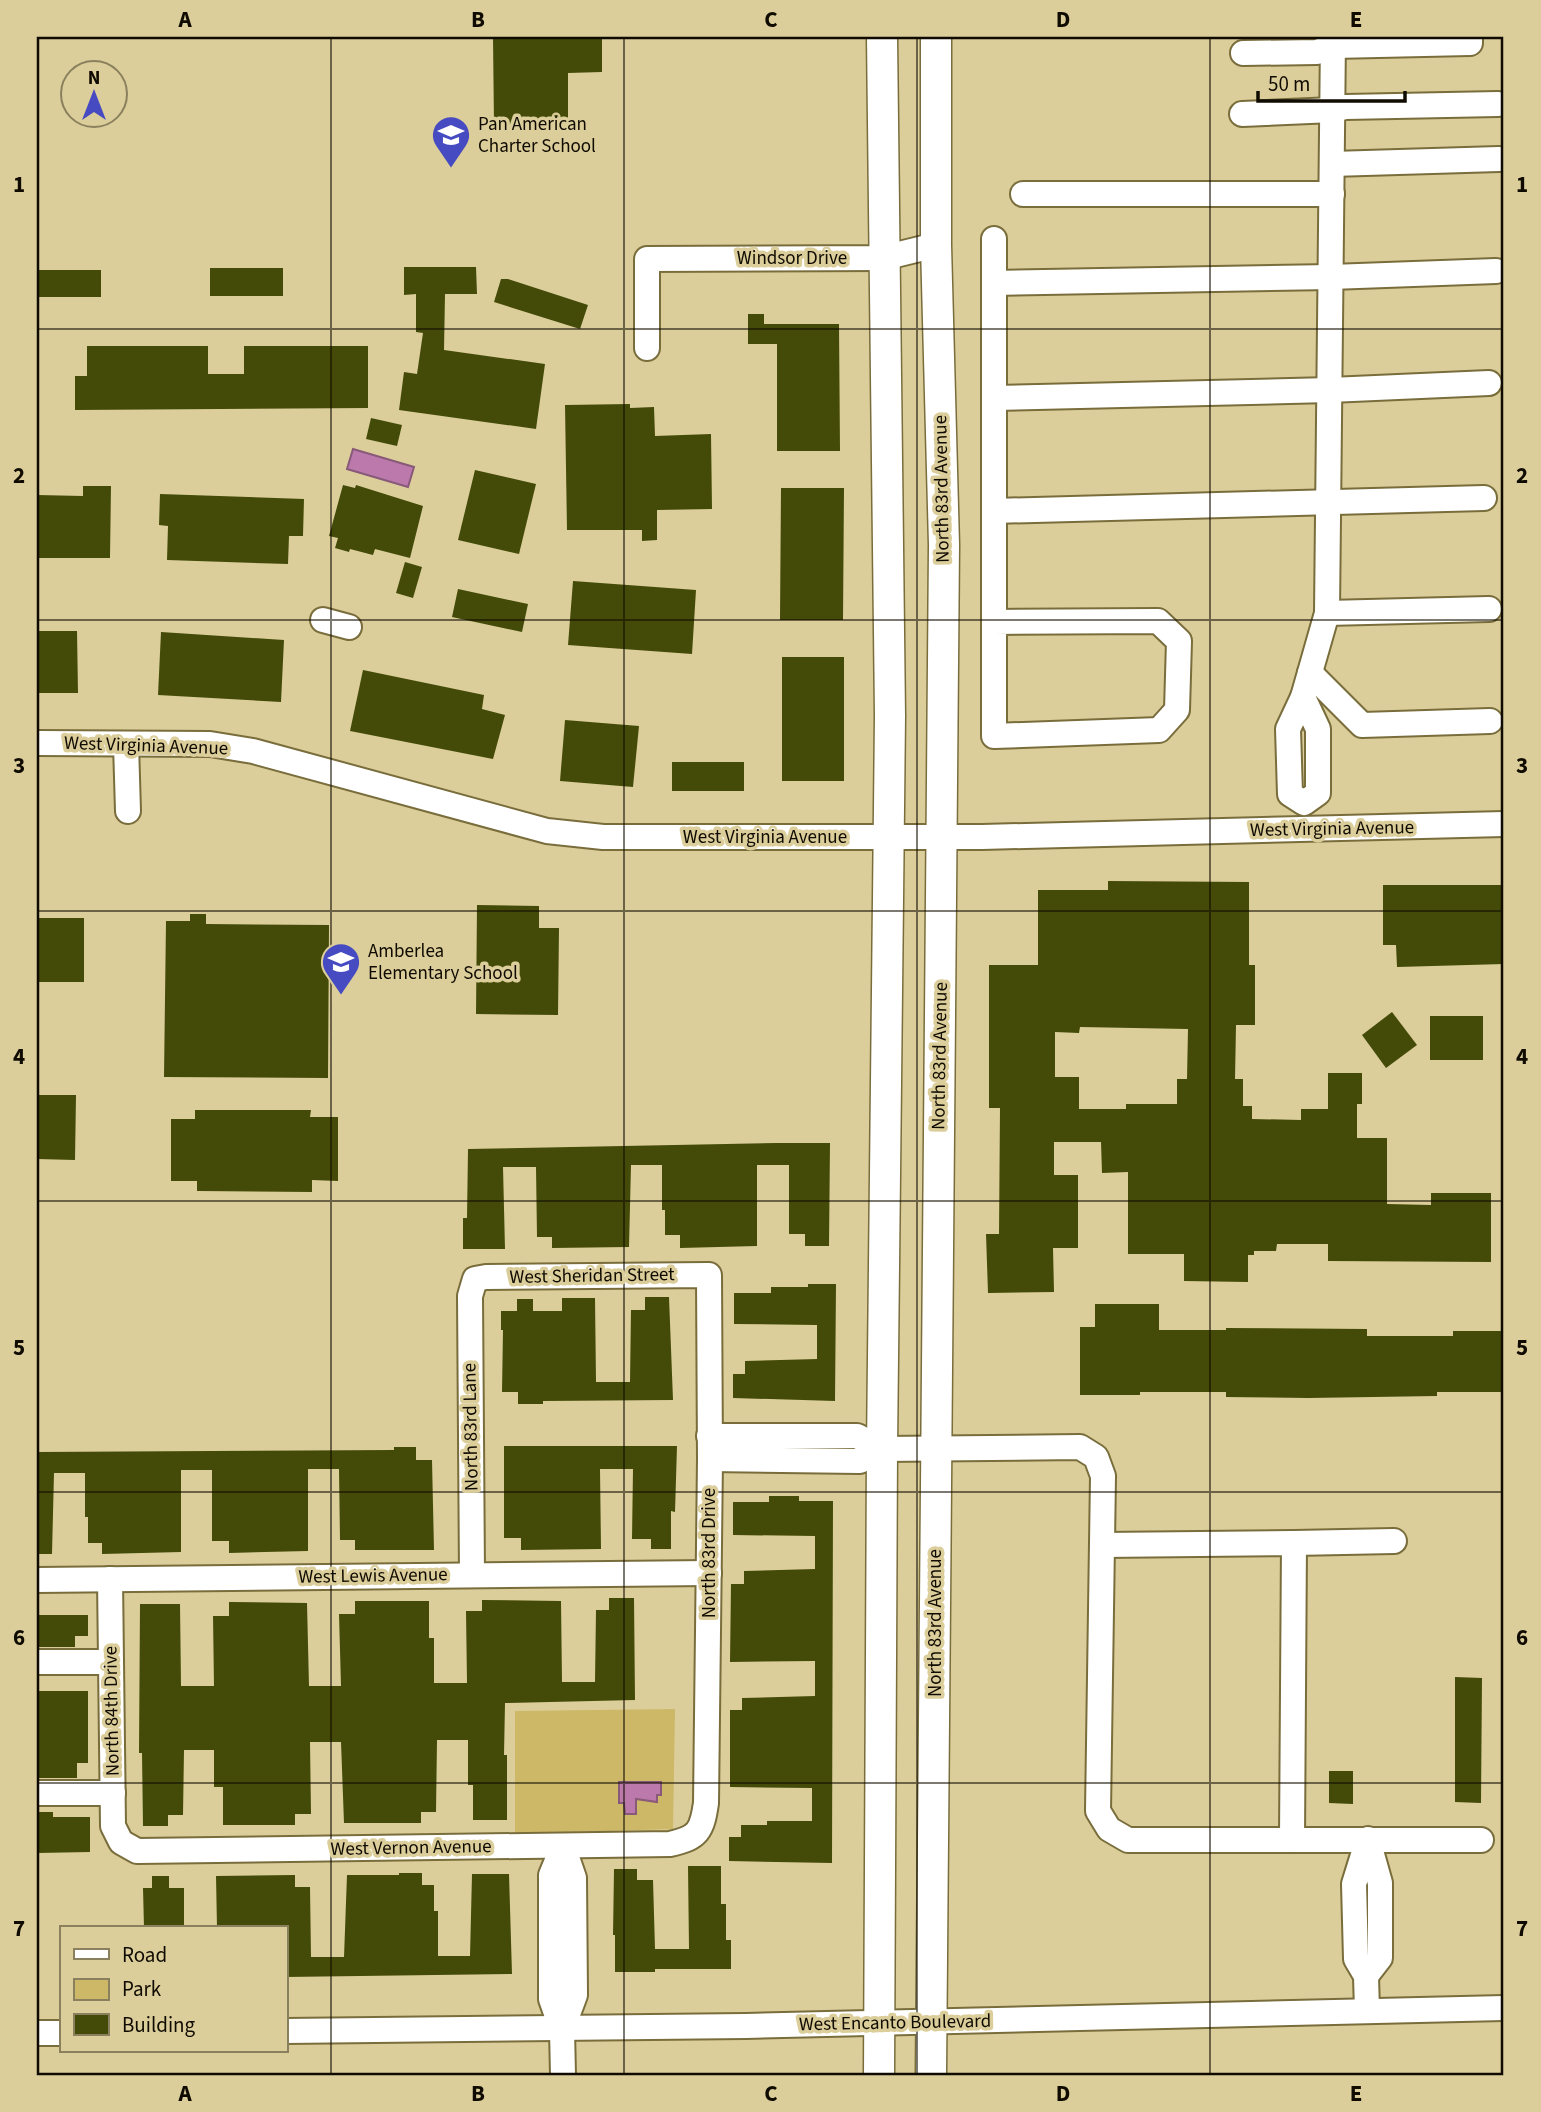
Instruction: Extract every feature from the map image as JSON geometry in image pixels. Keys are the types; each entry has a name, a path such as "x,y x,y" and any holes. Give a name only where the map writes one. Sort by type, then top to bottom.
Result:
{"main road":[{"path":"879,2075 888,837 888,552 882,37"},
{"name":"North 83rd Avenue","path":"930,2075 944,545 936,245 936,37"}],"street":[{"path":"1243,53 1318,52 1333,42 1470,43 1470,37"},
{"path":"1305,830 1304,803 1318,793 1318,729 1303,697 1326,612 1333,42"},
{"path":"1242,114 1333,110 1345,107 1497,104"},
{"path":"1332,164 1499,159"},
{"path":"1023,194 1332,194"},
{"path":"994,239 994,283 994,398 994,511 994,622 994,736 1159,730 1177,710 1179,641 1158,621 994,622"},
{"name":"Windsor Drive","path":"647,348 647,259 883,258 936,245"},
{"path":"994,283 1496,271"},
{"path":"994,398 1330,390 1489,383"},
{"path":"994,511 1484,498"},
{"path":"1326,612 1489,609"},
{"path":"323,620 348,627"},
{"path":"1310,673 1362,726 1490,721"},
{"name":"West Virginia Avenue","path":"37,743 210,744 253,751 547,831 603,837 942,837 1504,824"},
{"path":"126,744 128,811"},
{"name":"West Sheridan Street","path":"475,1279 709,1275"},
{"name":"North 83rd Drive","path":"699,1831 706,1803 709,1275"},
{"name":"North 83rd Lane","path":"472,1575 470,1296 475,1279"},
{"path":"709,1448 788,1448 860,1461 882,1449 1080,1447 1096,1457 1103,1476 1098,1811 1109,1829 1128,1840 1481,1840"},
{"path":"1102,1545 1394,1541"},
{"path":"1292,1839 1294,1543"},
{"name":"West Lewis Avenue","path":"37,1580 709,1573"},
{"name":"North 84th Drive","path":"110,1579 113,1826 121,1842"},
{"path":"37,1662 111,1662"},
{"path":"37,1793 113,1793"},
{"name":"West Vernon Avenue","path":"121,1842 137,1851 670,1844 689,1840 699,1831"},
{"path":"1367,2011 1366,1976 1356,1959 1367,1922 1354,1884 1368,1839"},
{"path":"563,1846 551,1875 563,1929 551,1999 562,2030 564,2075"},
{"name":"West Encanto Boulevard","path":"287,2031 562,2030 1504,2008"},
{"path":"37,2033 60,2033"}],"green space":[{"path":"675,1709 673,1829 515,1834 515,1711"}],"shaded area":[{"path":"353,449 414,467 408,487 347,469"},
{"path":"619,1782 661,1782 661,1795 657,1795 657,1802 636,1799 636,1814 625,1814 624,1803 619,1803"}],"building":[{"path":"493,37 602,37 602,72 568,73 568,125 494,125"},
{"path":"404,267 476,267 477,294 445,294 444,350 545,364 536,429 399,410 404,372 417,374 423,333 416,332 416,294 404,295"},
{"path":"210,268 283,268 283,296 210,296"},
{"path":"37,270 101,270 101,297 37,297"},
{"path":"501,279 588,305 580,329 494,302"},
{"path":"748,314 764,314 764,324 839,324 840,451 777,451 777,344 748,344"},
{"path":"87,346 208,346 208,374 244,374 244,346 368,346 368,408 75,410 75,376 87,376"},
{"path":"630,404 630,408 654,407 655,436 711,434 712,509 657,510 657,540 642,541 642,530 567,530 565,405"},
{"path":"371,418 402,425 397,446 366,439"},
{"path":"475,470 536,484 519,554 458,540"},
{"path":"343,485 355,488 356,485 423,506 410,558 375,549 373,555 335,548 338,538 329,536"},
{"path":"83,486 111,486 110,558 37,558 37,495 83,496"},
{"path":"781,488 844,488 843,620 780,620"},
{"path":"160,494 304,499 303,536 289,536 288,564 167,560 168,526 159,525"},
{"path":"405,562 422,567 413,598 396,593"},
{"path":"573,581 696,590 692,654 568,645"},
{"path":"458,589 528,604 522,632 452,617"},
{"path":"37,631 77,631 78,693 37,693"},
{"path":"161,632 284,640 281,702 158,695"},
{"path":"782,657 844,657 844,781 782,781"},
{"path":"363,670 484,695 482,709 505,715 493,759 350,731"},
{"path":"565,720 639,726 633,787 560,781"},
{"path":"672,762 744,762 744,791 672,791"},
{"path":"1108,881 1249,882 1249,965 1255,965 1255,1025 1236,1025 1235,1079 1243,1079 1243,1106 1252,1106 1252,1119 1301,1120 1301,1109 1328,1109 1328,1073 1362,1073 1362,1104 1357,1104 1357,1138 1387,1138 1387,1204 1431,1205 1431,1193 1491,1193 1491,1262 1328,1261 1328,1244 1277,1244 1276,1251 1254,1251 1254,1255 1248,1255 1248,1282 1184,1281 1184,1254 1128,1254 1128,1172 1102,1173 1101,1142 1054,1142 1054,1175 1078,1175 1078,1248 1053,1248 1054,1292 988,1293 986,1234 999,1234 1000,1108 989,1108 989,965 1038,965 1038,890 1108,890","holes":["1080,1027 1188,1029 1187,1079 1177,1079 1177,1104 1126,1104 1126,1109 1079,1109 1079,1077 1055,1077 1055,1032 1079,1033"]},
{"path":"1383,885 1504,885 1504,964 1397,967 1396,945 1383,945"},
{"path":"477,905 539,906 539,928 559,928 558,1015 476,1014"},
{"path":"190,914 206,914 206,924 329,925 328,1078 164,1077 166,921 190,921"},
{"path":"37,918 84,918 84,982 37,982"},
{"path":"1392,1012 1417,1045 1386,1068 1362,1035"},
{"path":"1430,1016 1483,1016 1483,1060 1430,1060"},
{"path":"37,1095 76,1095 75,1160 37,1159"},
{"path":"195,1110 311,1110 310,1117 338,1117 338,1181 312,1180 312,1192 197,1191 197,1181 171,1181 171,1119 195,1119"},
{"path":"830,1143 829,1246 805,1246 805,1234 789,1234 789,1165 757,1165 757,1246 680,1248 680,1235 665,1235 662,1165 631,1165 629,1247 552,1248 552,1237 537,1237 536,1167 503,1167 505,1249 463,1249 463,1218 467,1218 468,1149"},
{"path":"808,1284 836,1284 835,1401 733,1398 733,1374 745,1374 745,1361 817,1359 817,1325 734,1324 734,1293 771,1293 771,1287 808,1287"},
{"path":"645,1297 669,1297 673,1400 543,1401 543,1404 518,1404 518,1392 502,1392 501,1311 517,1311 517,1299 533,1299 533,1311 562,1311 562,1298 595,1298 596,1382 630,1382 631,1310 645,1310"},
{"path":"1095,1304 1159,1304 1159,1330 1367,1329 1367,1336 1453,1336 1453,1331 1504,1331 1504,1392 1308,1398 1226,1397 1226,1392 1080,1395 1080,1327 1095,1327"},
{"path":"504,1446 677,1446 675,1512 671,1511 671,1549 651,1549 651,1539 632,1539 633,1469 600,1469 601,1549 521,1550 521,1538 504,1538"},
{"path":"394,1447 416,1447 416,1460 432,1460 434,1550 355,1550 355,1540 340,1540 339,1469 308,1469 308,1551 229,1553 229,1541 212,1541 212,1470 181,1470 181,1552 102,1554 102,1543 88,1543 85,1473 54,1473 52,1554 37,1554 37,1452 394,1450"},
{"path":"769,1496 799,1496 799,1501 833,1501 832,1863 729,1861 729,1837 741,1837 741,1825 767,1825 767,1821 812,1821 812,1788 730,1787 730,1710 742,1710 742,1698 815,1696 815,1661 730,1662 731,1584 744,1584 744,1571 815,1569 815,1536 733,1535 733,1502 769,1502"},
{"path":"609,1598 634,1598 635,1700 505,1703 507,1820 473,1820 473,1785 468,1785 468,1740 437,1740 436,1812 421,1812 421,1823 344,1823 341,1742 310,1742 311,1814 295,1814 295,1825 223,1825 223,1787 214,1787 214,1750 184,1750 183,1815 168,1815 168,1826 143,1826 142,1753 139,1753 140,1604 180,1604 181,1686 214,1686 213,1616 229,1616 229,1602 307,1603 309,1686 341,1686 339,1614 355,1614 355,1601 429,1601 429,1638 434,1638 434,1683 467,1683 466,1611 482,1611 482,1600 561,1601 562,1682 595,1682 596,1610 609,1610"},
{"path":"37,1615 88,1615 88,1636 75,1636 75,1647 37,1647"},
{"path":"1455,1677 1482,1678 1481,1803 1455,1802"},
{"path":"37,1691 88,1691 88,1763 77,1763 77,1778 37,1778"},
{"path":"1329,1771 1353,1771 1353,1804 1329,1803"},
{"path":"37,1812 53,1812 53,1817 90,1817 90,1852 37,1853"},
{"path":"688,1866 721,1866 721,1904 726,1904 726,1940 731,1940 731,1969 615,1972 614,1869 637,1869 637,1880 653,1880 655,1949 689,1949"},
{"path":"422,1873 422,1885 434,1885 434,1911 438,1911 438,1956 470,1956 472,1874 509,1874 512,1974 287,1977 287,1926 217,1926 216,1876 295,1875 295,1887 310,1887 311,1957 344,1957 347,1875"},
{"path":"152,1876 169,1876 169,1888 184,1888 184,1926 144,1926 143,1888 152,1888"}],"place":[{"name":"Pan American Charter School","path":"451,169"},
{"name":"Amberlea Elementary School","path":"341,996"}]}
